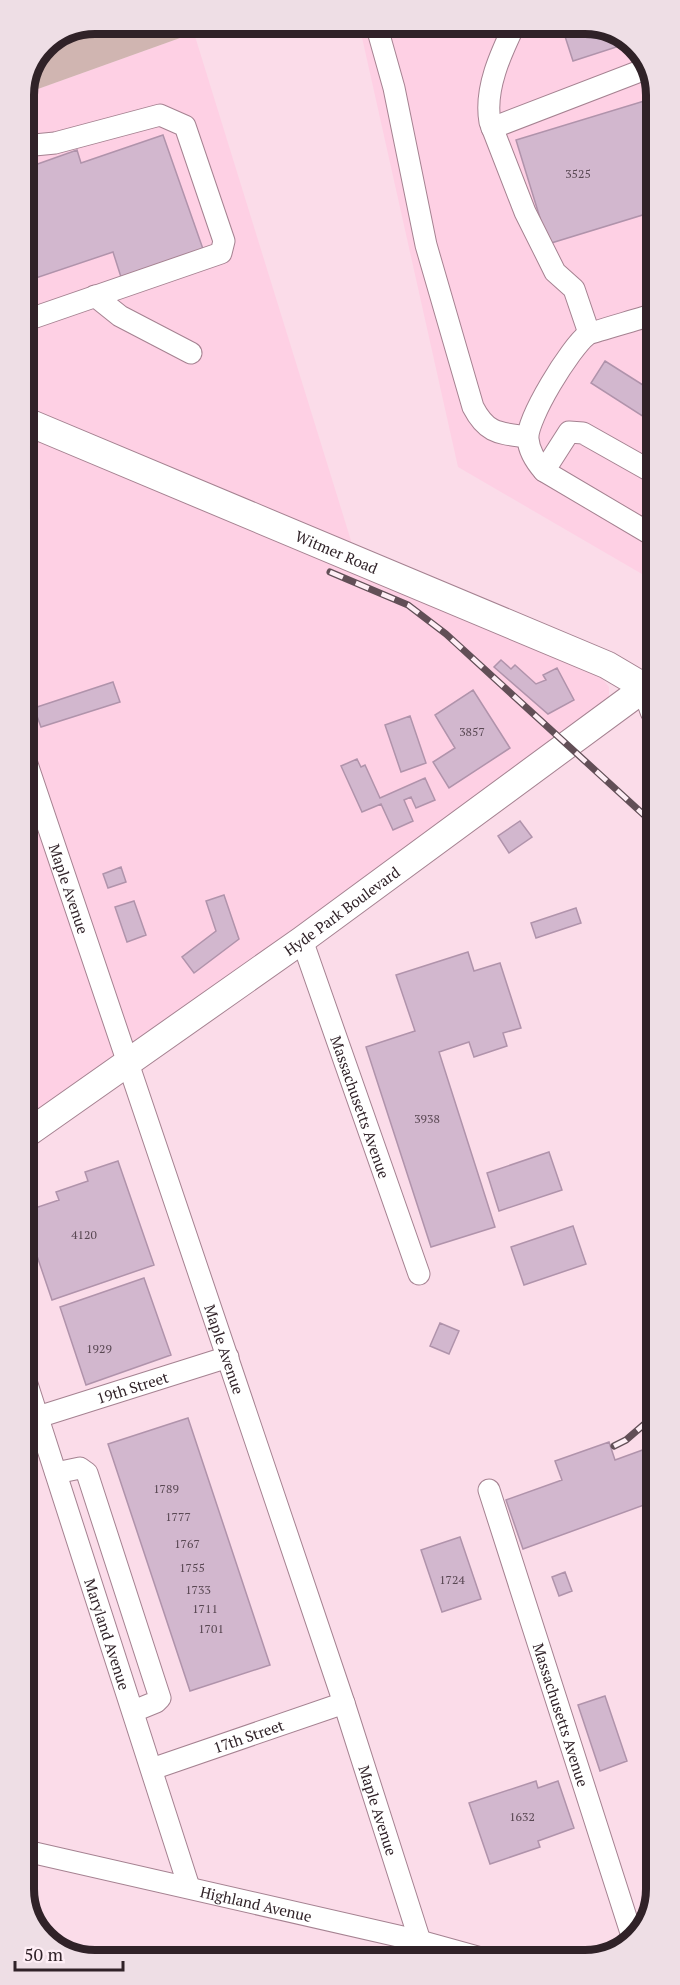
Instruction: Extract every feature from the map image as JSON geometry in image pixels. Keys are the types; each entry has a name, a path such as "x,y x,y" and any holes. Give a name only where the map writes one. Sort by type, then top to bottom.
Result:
{"main road":[{"name":"Witmer Road","path":"34,425 607,665 646,689"},
{"name":"Hyde Park Boulevard","path":"34,1129 646,697"}],"street":[{"path":"379,35 393,88 426,244 473,406 481,423 496,433 527,437"},
{"path":"511,35 492,82 488,110 492,128 525,212 555,272 574,289 589,333"},
{"path":"492,128 640,71"},
{"path":"34,145 55,143 160,115 185,126 225,241 221,252 34,317"},
{"path":"95,296 120,316 191,353"},
{"path":"646,317 589,333 575,348 533,416 527,437 533,458 544,471 646,531"},
{"path":"544,471 569,432 582,433 646,468"},
{"name":"Maple Avenue","path":"34,784 344,1703 420,1941"},
{"name":"Massachusetts Avenue","path":"302,940 419,1274"},
{"name":"19th Street","path":"38,1417 228,1357"},
{"name":"Maryland Avenue","path":"34,1405 189,1887"},
{"path":"56,1473 80,1468 87,1473 91,1484 160,1698 134,1711"},
{"name":"Massachusetts Avenue","path":"489,1490 630,1930"},
{"name":"17th Street","path":"152,1769 344,1703"},
{"name":"Highland Avenue","path":"34,1853 452,1950"}],"shaded area":[{"path":"96,34 191,34 35,90 39,72 52,52 72,39"},
{"path":"194,34 361,573 600,676 609,687 609,698 34,1118 34,96 35,90"},
{"path":"361,35 588,35 604,38 628,52 641,72 646,96 646,576 458,467"}],"building":[{"path":"565,35 596,36 620,46 573,61"},
{"path":"646,100 646,214 548,244 516,140"},
{"path":"163,135 203,249 121,277 113,252 34,279 34,179 36,178 34,165 77,150 81,163"},
{"path":"605,361 646,387 646,414 644,417 591,383"},
{"path":"501,660 511,669 515,665 536,684 546,680 543,675 557,668 574,700 548,714 494,667"},
{"path":"113,682 120,702 41,727 34,708"},
{"path":"473,690 510,748 449,788 433,762 455,748 435,715"},
{"path":"410,716 426,763 401,772 385,725"},
{"path":"357,759 361,767 365,765 380,798 425,778 435,800 416,808 411,797 404,800 413,821 393,830 381,804 362,812 341,766"},
{"path":"520,821 532,837 509,853 498,836"},
{"path":"121,867 126,882 108,888 103,874"},
{"path":"224,895 239,939 194,973 182,957 216,931 206,901"},
{"path":"134,901 146,935 127,942 115,907"},
{"path":"576,908 581,923 536,938 531,923"},
{"path":"468,952 474,971 500,963 521,1028 503,1033 507,1046 474,1057 469,1042 439,1052 495,1227 431,1247 366,1047 415,1031 396,975"},
{"path":"549,1152 562,1190 499,1211 487,1173"},
{"path":"118,1161 154,1265 52,1300 37,1256 34,1257 34,1208 59,1200 56,1192 88,1181 85,1172"},
{"path":"573,1226 586,1264 524,1285 511,1247"},
{"path":"144,1278 171,1355 86,1385 60,1307"},
{"path":"440,1323 459,1331 449,1354 430,1346"},
{"path":"188,1418 270,1665 190,1691 108,1444"},
{"path":"609,1442 615,1460 646,1449 646,1504 523,1549 506,1500 562,1480 555,1461"},
{"path":"460,1537 481,1599 442,1612 421,1550"},
{"path":"565,1572 572,1591 559,1596 552,1577"},
{"path":"605,1696 627,1761 600,1771 578,1705"},
{"path":"536,1781 538,1788 558,1781 574,1828 538,1841 540,1847 490,1864 469,1803"}],"railway":[{"path":"330,572 408,605 446,634 646,817"},
{"path":"614,1446 626,1440 646,1423"}]}
